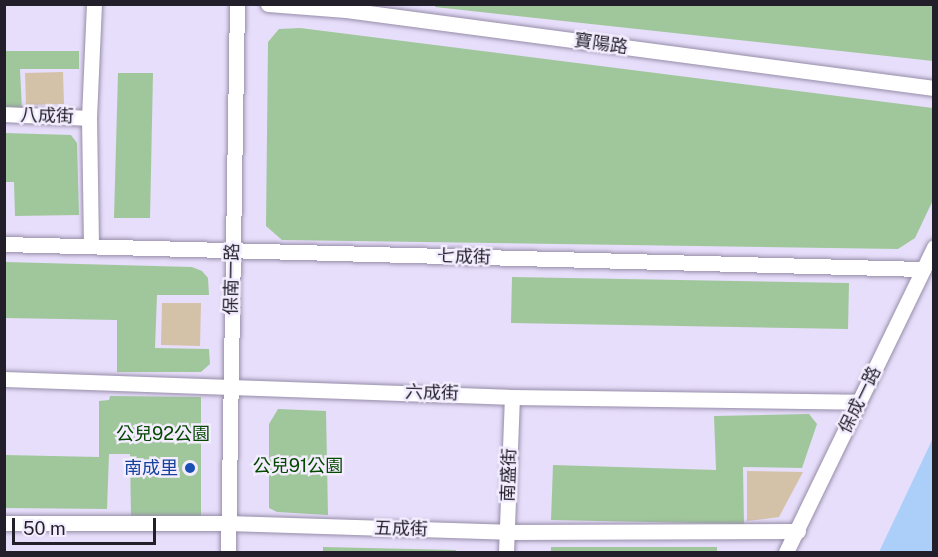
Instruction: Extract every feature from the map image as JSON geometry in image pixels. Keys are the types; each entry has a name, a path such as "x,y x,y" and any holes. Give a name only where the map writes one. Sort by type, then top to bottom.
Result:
{"street":[{"path":"91,244 89,118 94,4"},
{"name":"保南一路","path":"228,552 237,4"},
{"name":"寶陽路","path":"268,4 346,10 933,88"},
{"name":"八成街","path":"4,114 89,118"},
{"name":"七成街","path":"4,244 91,244 923,269"},
{"name":"保成一路","path":"786,552 933,247"},
{"name":"六成街","path":"4,379 512,396 859,402"},
{"name":"南盛街","path":"506,552 512,396"},
{"name":"五成街","path":"4,523 227,524 507,532 798,531"}],"green space":[{"path":"436,4 933,5 933,61 435,7"},
{"path":"300,28 933,108 933,200 915,238 898,249 282,240 266,226 268,42 279,29"},
{"path":"5,51 79,51 79,69 20,69 22,110 5,110"},
{"path":"118,73 153,73 150,218 114,218"},
{"path":"5,133 71,135 77,143 79,215 15,216 14,182 5,182"},
{"path":"5,262 192,267 202,271 208,278 209,295 157,295 155,348 209,349 210,364 201,372 117,372 117,320 5,318"},
{"path":"512,277 849,283 848,329 511,323"},
{"name":"公兒92公園","path":"110,396 201,397 201,516 131,516 130,454 109,454 107,509 5,508 5,455 99,457 99,401 109,400"},
{"name":"公兒91公園","path":"278,409 326,411 328,515 277,512 269,508 269,424"},
{"path":"809,414 817,424 802,468 743,467 744,524 551,520 553,465 716,470 714,416"},
{"path":"323,547 456,550 456,552 323,552"},
{"path":"551,547 717,547 717,552 551,552"}],"water":[{"path":"933,438 933,552 879,552"}],"building":[{"path":"63,72 64,104 26,105 25,73"},
{"path":"162,303 201,303 200,346 161,345"},
{"path":"747,471 803,472 779,517 747,521"}],"place":[{"name":"南成里","path":"190,468"}]}
